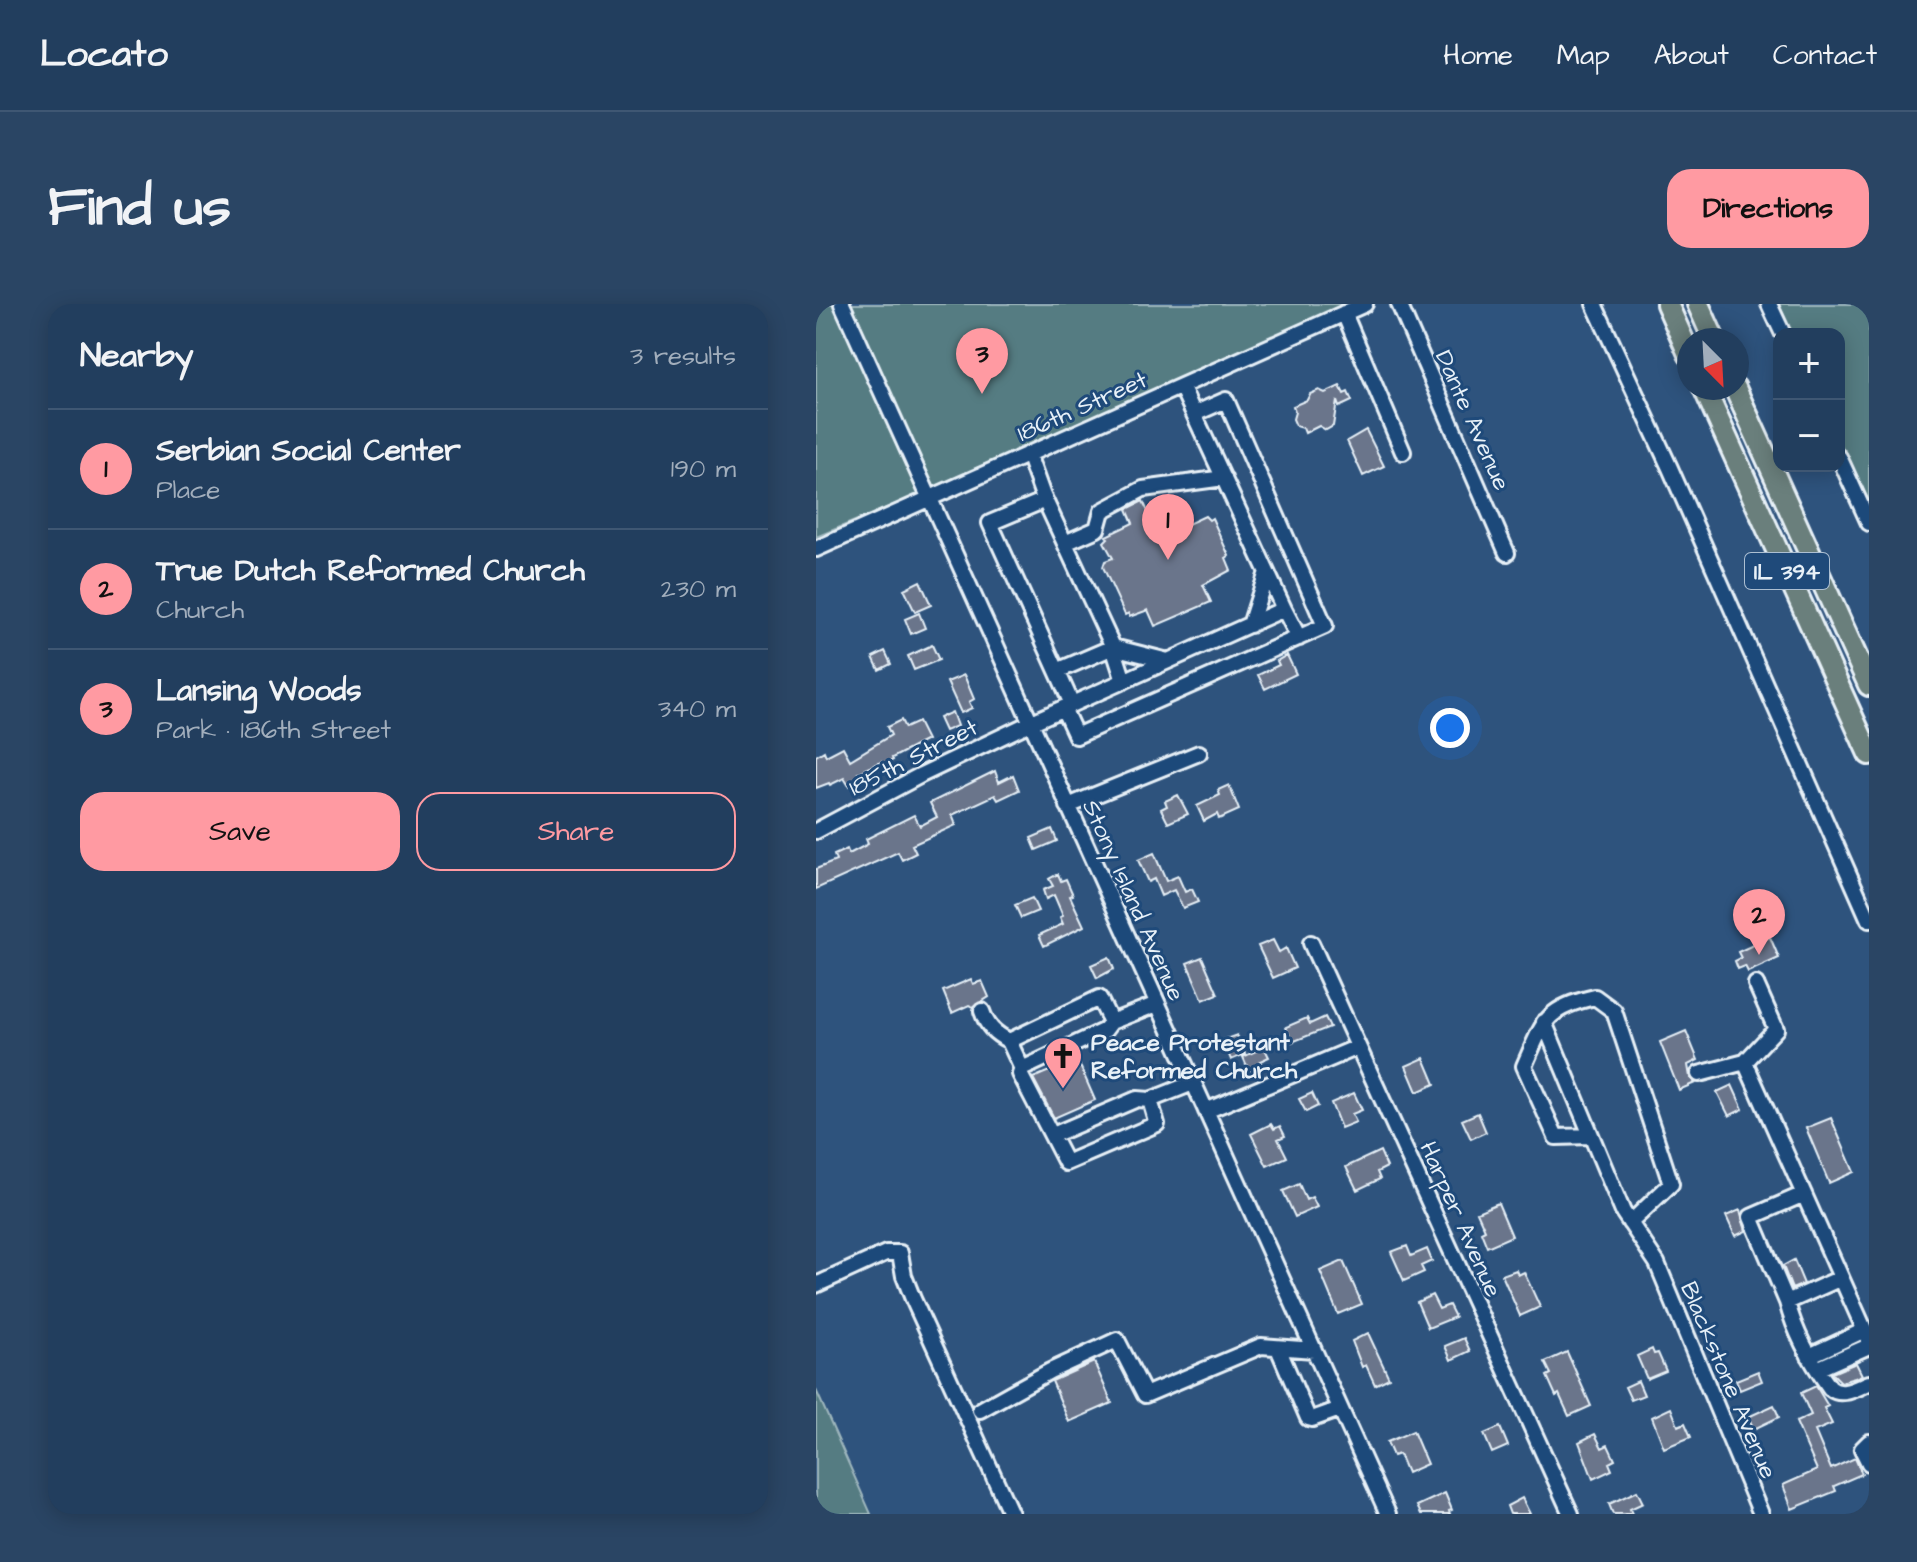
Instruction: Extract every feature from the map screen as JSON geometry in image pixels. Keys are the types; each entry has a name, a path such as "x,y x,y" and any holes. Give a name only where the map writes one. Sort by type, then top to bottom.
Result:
{"highway":[{"path":"1667,304 1678,328"},
{"path":"1698,304 1709,328"},
{"name":"IL 394","path":"1709,400 1869,754"},
{"name":"IL 394","path":"1740,400 1869,685"}],"street":[{"name":"Stony Island Avenue","path":"842,304 1388,1514"},
{"name":"186th Street","path":"816,549 1365,304"},
{"name":"Dante Avenue","path":"1399,304 1507,553"},
{"path":"1594,304 1670,468 1869,920"},
{"path":"1769,304 1780,328"},
{"path":"1344,313 1403,452"},
{"path":"1181,386 1299,638"},
{"path":"1045,500 990,523 1057,671 1076,736 1325,626 1226,400 1194,414"},
{"path":"1028,454 1045,500 1113,647 1124,681"},
{"path":"1845,470 1869,523"},
{"path":"1065,543 1097,529 1102,511 1143,489 1224,478"},
{"path":"1250,625 1267,572"},
{"path":"1057,671 1113,647 1168,661 1284,609"},
{"name":"185th Street","path":"816,831 921,775 1168,661"},
{"path":"1068,806 1199,753"},
{"name":"Harper Avenue","path":"1311,943 1571,1514"},
{"path":"1699,1074 1745,1062 1776,1029 1756,984"},
{"path":"1591,1136 1556,1137 1524,1066 1544,1022 1567,1003 1595,997 1614,1011 1671,1184 1630,1223"},
{"path":"1009,1041 1099,998 1111,1022"},
{"path":"1022,1069 1105,1030 1111,1022 1157,1004"},
{"path":"982,1011 985,1021 995,1033 1009,1041 1022,1069 1020,1074 1066,1163 1157,1124 1150,1100"},
{"name":"Blackstone Avenue","path":"1544,1022 1623,1212 1657,1263 1761,1514"},
{"path":"1206,1111 1358,1047"},
{"path":"1745,1062 1867,1335 1809,1356"},
{"path":"1053,1135 1137,1099 1150,1100 1193,1083"},
{"path":"1804,1194 1751,1217 1809,1356 1830,1388 1839,1393 1869,1383"},
{"path":"816,1285 886,1253 900,1253 904,1276 913,1299 1011,1514"},
{"path":"1787,1302 1841,1278"},
{"path":"980,1410 1050,1371 1117,1340 1145,1395 1261,1346 1314,1350"},
{"path":"1817,1369 1869,1346"},
{"path":"1278,1348 1308,1418 1340,1409"},
{"path":"1869,1442 1862,1449 1869,1463"}],"green space":[{"path":"816,304 1351,304 947,483 816,537"},
{"path":"1778,304 1869,304 1869,507 1845,454 1845,328 1788,328"},
{"path":"816,1390 871,1514 816,1514"}],"building":[{"path":"1340,386 1344,394 1348,392 1352,401 1339,407 1337,401 1333,426 1326,430 1319,426 1305,433 1303,428 1296,426 1293,406 1319,390 1325,393"},
{"path":"1366,430 1384,466 1363,476 1347,441"},
{"path":"1143,501 1150,516 1175,504 1181,507 1188,524 1205,516 1209,520 1212,518 1229,556 1226,558 1231,570 1203,585 1211,602 1155,626 1148,610 1129,617 1129,613 1125,615 1103,567 1105,561 1113,558 1104,542 1108,538 1106,536 1133,523 1127,509"},
{"path":"920,581 931,605 915,612 904,589"},
{"path":"919,613 925,628 911,634 905,619"},
{"path":"932,645 939,660 914,670 908,656"},
{"path":"885,651 891,664 879,670 873,657"},
{"path":"1287,655 1296,674 1265,689 1258,675 1279,665 1277,661"},
{"path":"964,675 974,699 969,702 972,708 961,713 947,682"},
{"path":"952,712 957,726 945,731 939,718"},
{"path":"901,720 905,728 918,722 927,740 882,766 881,762 858,773 861,779 849,786 844,778 816,788 816,756 824,751 826,756 843,747 850,760 891,735 887,727"},
{"path":"995,771 999,782 1013,775 1019,790 998,800 995,795 952,815 956,825 912,845 916,853 902,860 898,852 816,889 816,869 836,861 834,855 847,849 849,854 868,844 866,839 914,815 920,826 937,817 930,803"},
{"path":"1229,785 1239,810 1219,819 1217,814 1204,821 1197,806 1220,795 1218,790"},
{"path":"1178,795 1188,814 1168,823 1161,809 1167,806 1165,801"},
{"path":"1052,829 1057,841 1036,850 1031,838"},
{"path":"1154,853 1166,881 1178,876 1185,892 1192,889 1198,902 1183,908 1174,890 1161,896 1154,879 1148,882 1138,860"},
{"path":"1058,874 1061,881 1066,879 1084,926 1044,946 1039,935 1063,924 1054,895 1046,899 1043,890 1053,886 1049,879"},
{"path":"1032,898 1038,911 1021,918 1015,905"},
{"path":"1770,937 1779,958 1748,972 1745,966 1738,969 1735,961 1741,958 1738,952"},
{"path":"1273,940 1279,952 1286,948 1295,968 1273,978 1258,946"},
{"path":"1109,957 1114,969 1097,978 1091,965"},
{"path":"1202,957 1218,994 1203,1000 1187,963"},
{"path":"971,979 973,984 982,981 989,997 973,1007 969,1005 952,1013 943,991"},
{"path":"1325,1017 1330,1027 1292,1042 1286,1027 1307,1018 1310,1024"},
{"path":"1686,1031 1698,1060 1688,1065 1690,1077 1695,1083 1679,1090 1660,1042"},
{"path":"1237,1035 1245,1054 1231,1060 1223,1040"},
{"path":"1264,1047 1269,1057 1260,1061 1262,1065 1249,1071 1243,1057"},
{"path":"1424,1058 1435,1084 1417,1092 1406,1066"},
{"name":"Peace Protestant Reformed Church","path":"1077,1059 1095,1100 1054,1118 1033,1078"},
{"path":"1732,1085 1743,1109 1729,1116 1717,1092"},
{"path":"1312,1093 1318,1106 1306,1112 1299,1099"},
{"path":"1354,1093 1362,1110 1352,1114 1356,1122 1341,1128 1331,1103"},
{"path":"1478,1113 1486,1132 1471,1139 1462,1120"},
{"path":"1831,1118 1854,1172 1829,1183 1806,1128"},
{"path":"1271,1124 1274,1129 1280,1126 1285,1136 1278,1139 1287,1157 1267,1166 1251,1134"},
{"path":"1380,1151 1387,1167 1377,1172 1380,1179 1357,1190 1346,1167"},
{"path":"1299,1184 1306,1200 1312,1197 1317,1207 1295,1217 1283,1191"},
{"path":"1498,1203 1512,1236 1487,1247 1481,1232 1485,1230 1477,1212"},
{"path":"1740,1210 1746,1231 1735,1236 1726,1216"},
{"path":"1407,1246 1411,1256 1427,1249 1432,1261 1421,1266 1424,1272 1404,1281 1391,1252"},
{"path":"1794,1260 1804,1284 1792,1289 1783,1266"},
{"path":"1343,1261 1362,1304 1338,1314 1320,1271"},
{"path":"1516,1270 1518,1275 1524,1272 1540,1307 1520,1316 1502,1275"},
{"path":"1432,1295 1439,1309 1449,1305 1455,1317 1428,1328 1417,1302"},
{"path":"1368,1333 1389,1378 1375,1385 1366,1365 1362,1367 1352,1341"},
{"path":"1464,1338 1470,1351 1451,1360 1445,1346"},
{"path":"1652,1349 1654,1354 1658,1353 1666,1371 1647,1379 1637,1356"},
{"path":"1567,1352 1591,1406 1569,1416 1547,1376 1551,1374 1545,1362"},
{"path":"1094,1362 1112,1403 1069,1422 1052,1381"},
{"path":"1856,1363 1862,1375 1855,1378 1841,1382 1832,1373"},
{"path":"1758,1371 1762,1381 1740,1390 1736,1380"},
{"path":"1638,1381 1644,1395 1631,1400 1625,1387"},
{"path":"1816,1386 1828,1406 1824,1408 1832,1424 1815,1431 1831,1469 1855,1458 1862,1474 1834,1486 1836,1491 1792,1509 1783,1485 1817,1470 1796,1422 1811,1415 1801,1393"},
{"path":"1774,1405 1779,1417 1754,1429 1748,1417"},
{"path":"1671,1408 1678,1426 1685,1423 1691,1437 1664,1448 1652,1417"},
{"path":"1500,1427 1508,1446 1492,1453 1484,1434"},
{"path":"1413,1431 1427,1464 1407,1473 1399,1454 1393,1456 1387,1442"},
{"path":"1595,1434 1602,1448 1608,1445 1615,1460 1609,1463 1612,1470 1593,1479 1579,1442"},
{"path":"1637,1491 1643,1503 1630,1509 1632,1514 1613,1514 1609,1504"},
{"path":"1445,1493 1452,1510 1450,1514 1421,1514 1417,1506"},
{"path":"1522,1498 1530,1514 1510,1514 1507,1506"}],"place":[{"name":"Lansing Woods","path":"982,394"},
{"name":"Serbian Social Center","path":"1168,560"},
{"name":"True Dutch Reformed Church","path":"1759,955"},
{"name":"Peace Protestant Reformed Church","path":"1063,1090"}]}
